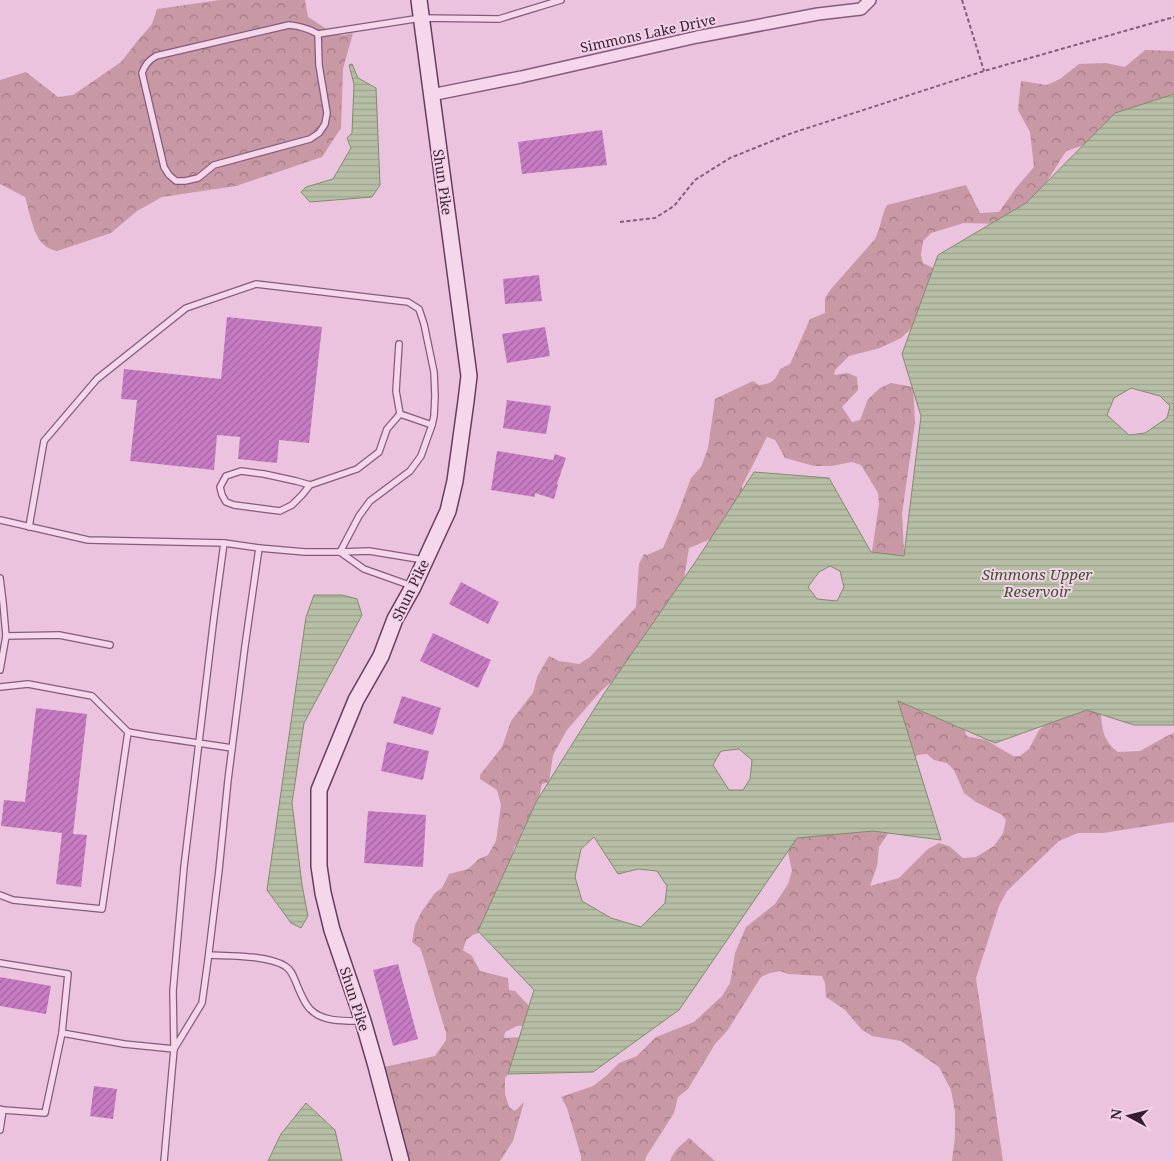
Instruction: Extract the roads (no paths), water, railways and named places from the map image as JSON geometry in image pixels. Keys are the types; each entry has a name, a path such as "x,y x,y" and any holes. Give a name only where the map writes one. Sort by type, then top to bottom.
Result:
{"main road":[{"name":"Shun Pike","path":"401,1161 363,1021 332,930 319,866 318,827 319,790 356,700 381,656 395,619 414,586 448,511 462,435 468,376 419,0"}],"street":[{"name":"Simmons Lake Drive","path":"431,95 521,77 697,37 818,14 861,8 870,0"}],"lane":[{"path":"318,34 319,65 327,113 325,124 319,133 310,140 214,165 198,178 185,181 176,180 170,175 164,168 142,74 145,66 156,56 289,24 309,29 318,34 421,18 499,19 561,0"},
{"path":"29,527 44,441 97,378 186,308 256,284 408,302 419,310 424,324 434,372 435,396 432,425 421,456 410,471 370,501 359,516 340,552"},
{"path":"399,344 396,391 400,414"},
{"path":"400,414 432,425"},
{"path":"310,486 264,474 241,471 226,476 220,487 226,502 234,505 280,511 292,505 310,486 357,469 379,452 387,429 400,414"},
{"path":"0,520 88,540 224,543 305,552 370,550 425,560"},
{"path":"164,1161 174,1049 173,991 184,867 224,543"},
{"path":"174,1049 202,1003 244,646 259,548"},
{"path":"340,552 364,569 414,586"},
{"path":"0,578 4,602 6,636 0,670"},
{"path":"6,636 59,635 110,645"},
{"path":"0,687 28,684 92,696 128,732 232,748"},
{"path":"0,895 13,900 102,909 128,732"},
{"path":"209,955 275,961 287,966 310,1009 322,1017 338,1021 363,1021"},
{"path":"0,963 68,974 62,1033 45,1113 1,1110 0,1130"},
{"path":"62,1033 124,1044 174,1049"}],"water":[{"path":"352,64 358,78 376,88 380,185 372,197 310,202 301,192 306,187 333,179 351,148 347,138 352,133 354,84 349,65"},
{"name":"Simmons Upper Reservoir","path":"1174,94 1174,725 1134,725 1087,710 995,743 898,701 941,840 873,831 797,838 679,1010 593,1072 508,1074 534,990 478,931 536,802 603,695 698,558 754,472 829,478 871,552 904,556 921,416 902,354 938,255 1026,203 1115,113","holes":["1131,388 1160,396 1170,406 1167,418 1145,433 1129,435 1107,415 1114,398","830,566 840,571 844,587 837,601 817,599 808,587 819,572","739,749 752,760 750,779 743,790 729,790 713,765 721,751","594,837 618,874 638,869 657,871 667,886 665,903 641,927 611,918 582,901 575,877 581,849"]},
{"path":"314,595 342,595 357,599 362,615 304,723 292,803 302,885 308,916 301,928 291,923 267,890 306,617"},
{"path":"306,1103 335,1130 342,1161 268,1161 281,1134"}]}
